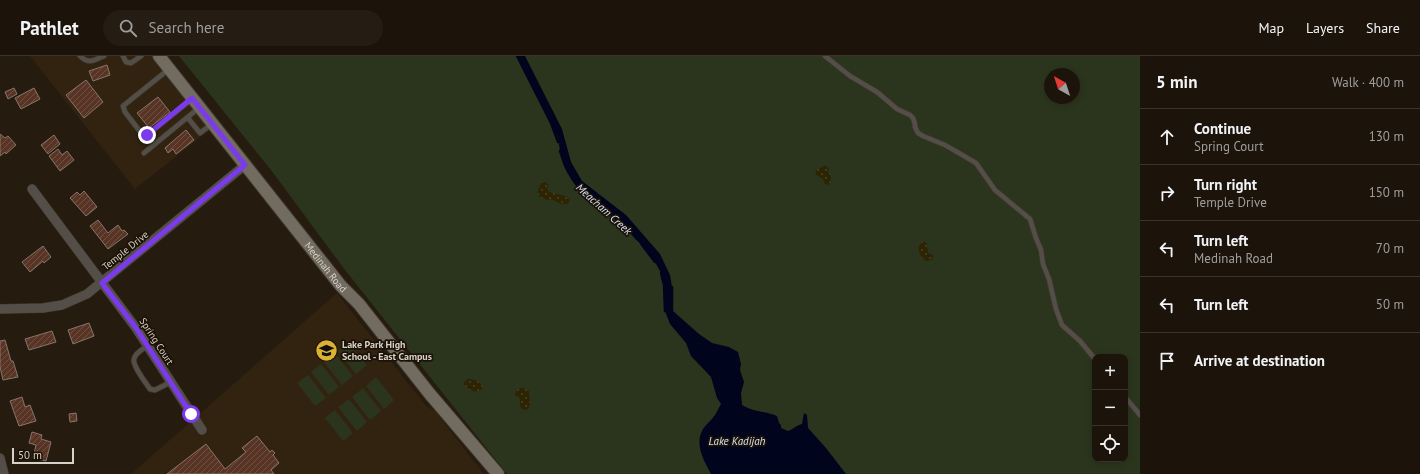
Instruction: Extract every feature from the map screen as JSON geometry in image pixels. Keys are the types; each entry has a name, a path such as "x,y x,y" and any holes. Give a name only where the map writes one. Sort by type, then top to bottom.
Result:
{"main road":[{"name":"Medinah Road","path":"159,56 341,286 359,304 430,393 498,474"}],"street":[{"name":"Temple Drive","path":"0,309 42,308 62,305 87,294 245,165"},
{"name":"Spring Court","path":"32,189 136,328 202,430"},
{"path":"0,458 4,474"}],"lane":[{"path":"80,56 85,61 92,61 104,56"},
{"path":"123,56 126,62 131,62 141,56"},
{"path":"825,56 850,76 877,92 897,109 909,114 913,118 918,133 945,144 976,163 995,190 1030,219 1041,250 1043,264 1049,279 1056,309 1062,325 1080,341 1092,355"},
{"path":"169,68 123,106 125,112 142,134 147,135 196,103"},
{"path":"144,153 188,118 196,103"},
{"path":"188,118 200,133 212,124"},
{"path":"147,346 134,358 133,363 150,389 155,390 170,382"},
{"path":"1128,401 1140,416"}],"shaded area":[{"path":"30,56 154,56 212,128 135,189"},
{"name":"Lake Park High School - East Campus","path":"337,293 426,406 435,411 484,474 131,474"}],"green space":[{"path":"179,56 1140,56 1140,474 507,474 345,270 271,170"},
{"path":"348,342 367,365 356,374 338,351"},
{"path":"335,353 353,376 342,385 324,362"},
{"path":"321,364 339,387 329,395 311,372"},
{"path":"308,375 326,398 315,406 297,383"},
{"path":"376,377 394,400 384,409 366,386"},
{"path":"363,388 381,411 370,420 352,397"},
{"path":"349,399 367,422 357,431 338,407"},
{"path":"335,410 353,433 343,441 325,418"}],"sand":[{"path":"824,165 829,168 828,172 831,177 828,185 825,184 823,179 815,174 817,169"},
{"path":"545,182 549,185 547,189 549,192 566,196 570,202 563,204 551,199 548,200 541,198 537,193 541,183"},
{"path":"922,242 927,244 928,253 933,255 932,260 926,261 920,255 918,247"},
{"path":"468,379 473,379 478,382 483,386 482,389 475,392 469,389 464,385 464,382"},
{"path":"520,388 529,391 530,403 527,410 522,409 520,406 520,399 515,395 516,391"}],"water":[{"name":"Lake Kadijah","path":"517,56 525,56 562,129 571,162 582,181 626,215 660,254 670,275 673,311 699,334 712,343 729,347 738,352 741,364 740,370 744,382 741,393 742,405 750,409 777,416 781,428 788,431 802,424 804,413 807,415 808,428 846,474 711,474 701,452 699,441 703,429 714,417 721,404 717,398 711,377 691,356 686,343 670,324 665,311 664,285 661,273 655,262 627,228 597,205 575,184 564,166 558,138"}],"building":[{"path":"107,65 110,75 93,81 89,71"},
{"path":"86,80 103,102 84,118 66,95"},
{"path":"14,88 17,94 8,99 5,92"},
{"path":"34,88 40,99 21,109 15,98"},
{"path":"158,97 170,112 149,128 137,113"},
{"path":"186,130 194,140 176,154 173,149 168,153 165,148"},
{"path":"0,134 5,138 8,136 16,145 6,154 5,152 0,156"},
{"path":"54,135 60,144 48,154 41,145"},
{"path":"58,149 62,155 67,151 74,160 60,171 49,156"},
{"path":"84,191 97,207 86,216 70,198 77,192 80,195"},
{"path":"98,220 108,233 118,225 122,231 124,230 128,234 108,249 90,226"},
{"path":"43,246 51,257 44,263 43,261 30,272 22,262"},
{"path":"89,323 94,336 73,344 68,330"},
{"path":"52,331 56,342 29,350 25,339"},
{"path":"5,340 11,361 13,361 18,377 3,380 0,367 0,341"},
{"path":"22,397 25,407 30,405 36,421 19,426 10,401"},
{"path":"76,413 77,421 70,422 69,414"},
{"path":"32,432 42,435 41,439 51,442 46,461 33,458 36,445 29,443"},
{"path":"257,436 270,452 272,450 275,453 273,455 279,463 271,470 274,474 167,474 206,444 225,469 246,452 242,448"}],"waterway":[{"name":"Meacham Creek","path":"517,56 551,123 558,142"},
{"name":"Meacham Creek","path":"560,151 568,172 573,180 592,201 610,214"},
{"name":"Meacham Creek","path":"614,217 638,240"},
{"name":"Meacham Creek","path":"642,245 655,262"},
{"name":"Meacham Creek","path":"661,273 664,285 665,311 667,311"},
{"name":"Meacham Creek","path":"672,287 672,311"}],"place":[{"name":"Lake Park High School - East Campus","path":"327,350"}],"route":[{"path":"147,135 192,98 245,165 102,283 136,328 191,414"}]}
